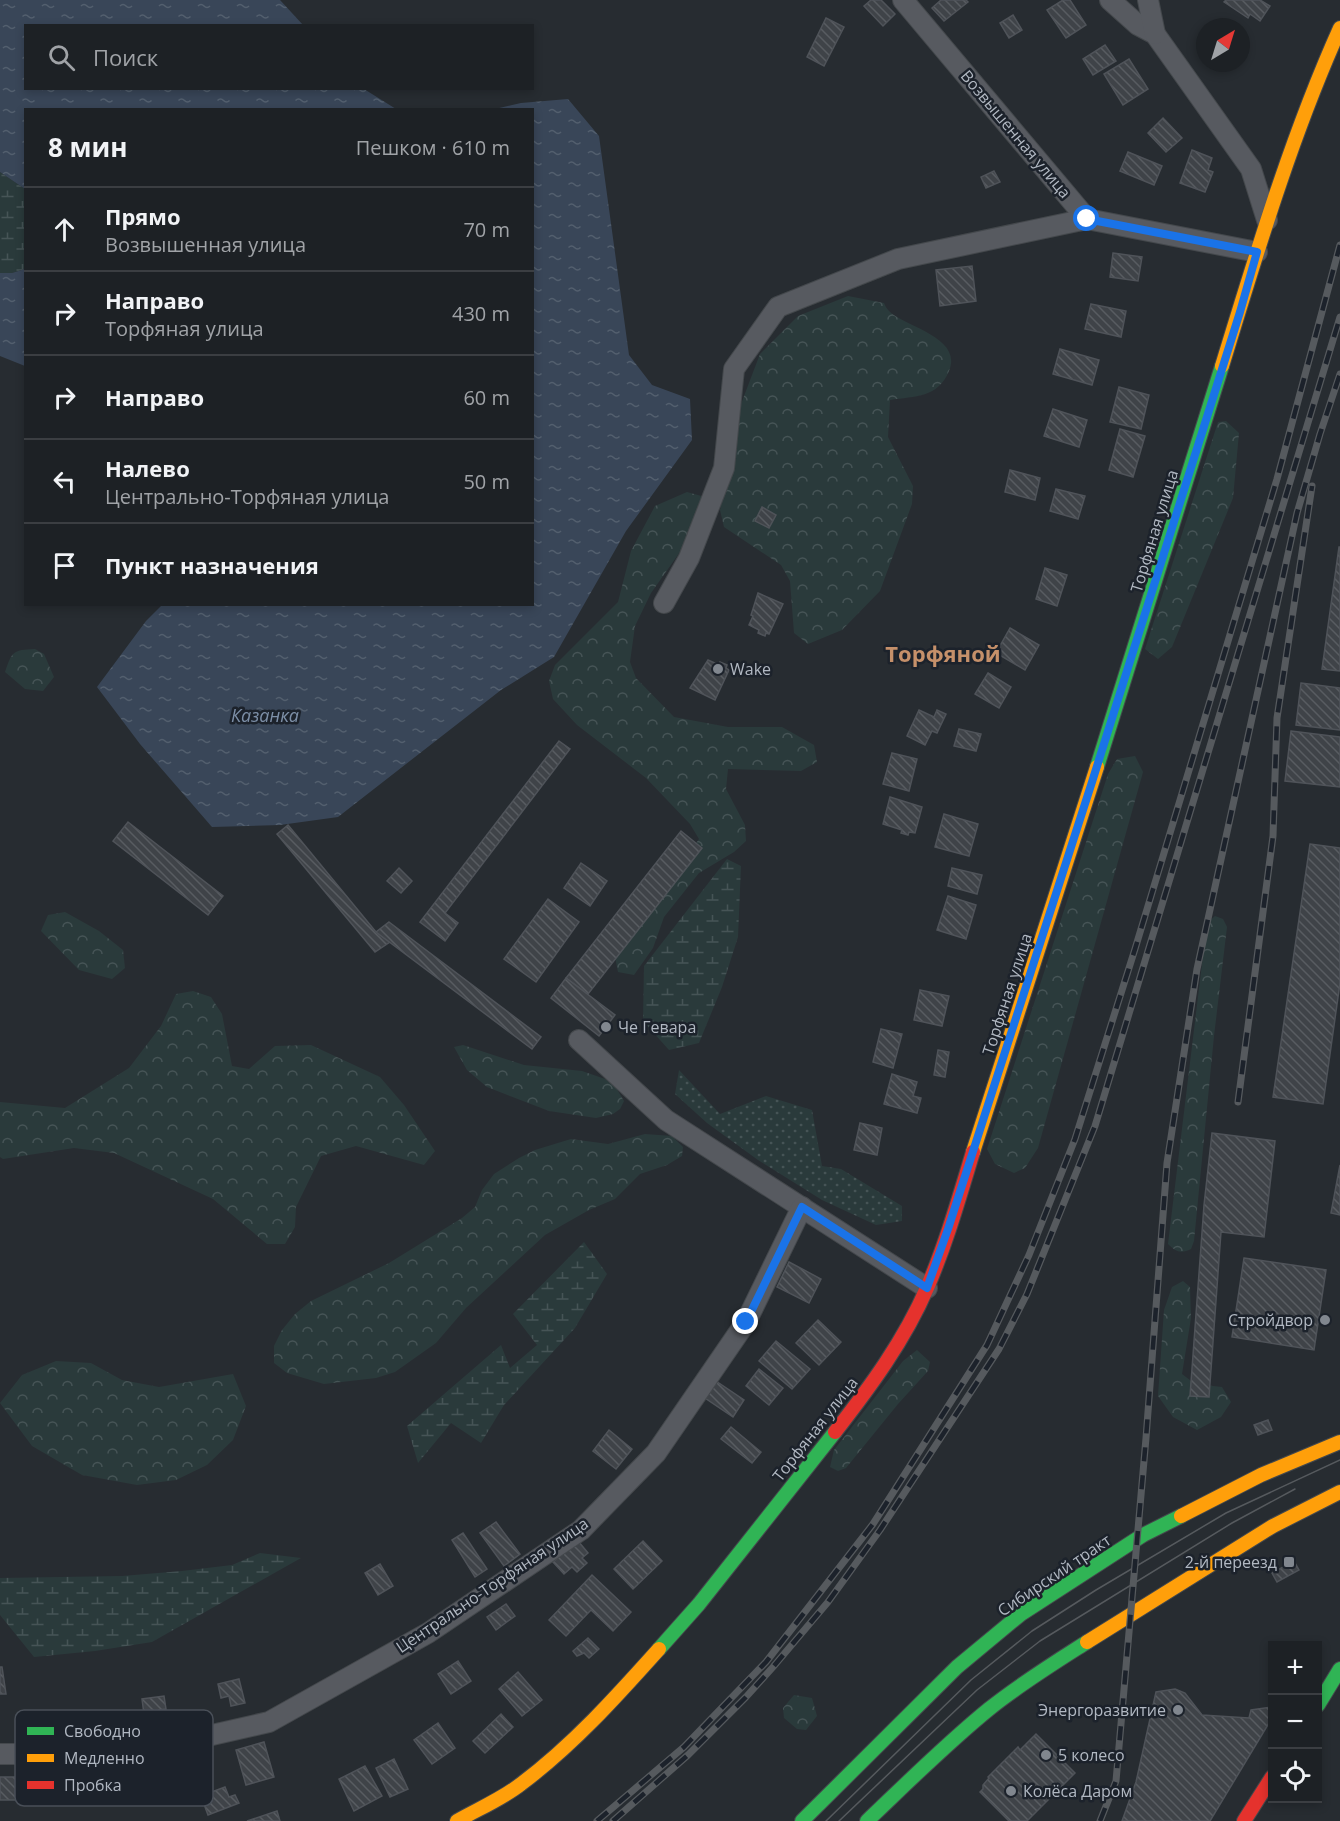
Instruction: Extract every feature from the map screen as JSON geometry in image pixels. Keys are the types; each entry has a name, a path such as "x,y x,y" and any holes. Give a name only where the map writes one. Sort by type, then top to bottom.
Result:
{"street":[{"name":"Возвышенная улица","path":"903,0 1087,219"},
{"path":"1110,0 1138,25 1155,34"},
{"path":"1148,0 1155,34 1251,169 1267,220"},
{"name":"Торфяная улица","path":"457,1821 519,1786 566,1747 611,1702 699,1604 870,1387 908,1328 927,1288 948,1229 1092,782 1267,220 1326,58 1340,28"},
{"path":"664,603 689,558 724,468 734,369 778,307 898,259 1087,219 1257,252"},
{"path":"579,1040 666,1120 927,1288"},
{"name":"Центрально-Торфяная улица","path":"213,1735 269,1722 428,1633 581,1530 656,1454 746,1322 802,1207"},
{"name":"Сибирский тракт","path":"802,1821 957,1667 1021,1614 1143,1535 1261,1475 1340,1442"},
{"path":"867,1821 989,1709 1053,1663 1273,1526 1340,1492"},
{"path":"1322,1697 1340,1669"},
{"path":"1244,1821 1268,1783"}],"green space":[{"path":"0,172 24,188 24,269 12,273 0,273"},
{"path":"848,296 884,303 886,308 897,317 940,341 948,350 951,359 949,371 944,380 932,391 890,400 888,437 913,486 912,504 880,591 842,630 808,644 794,633 790,581 781,565 724,527 720,510 741,404 760,354 798,316"},
{"path":"1226,421 1239,433 1233,498 1172,647 1158,659 1145,649 1218,422"},
{"path":"687,492 705,497 692,535 651,593 635,626 630,662 636,678 674,717 728,727 782,727 814,745 817,762 801,771 728,769 726,789 745,825 746,841 734,852 699,873 664,917 653,948 634,975 618,972 615,957 699,839 690,824 646,778 577,725 553,699 549,681 555,665 618,602 631,551 655,506"},
{"path":"35,649 44,654 54,677 43,691 25,689 5,672 14,653"},
{"path":"1135,756 1143,772 1038,1148 1025,1168 1014,1173 995,1164 987,1149 1108,774 1117,759"},
{"path":"727,859 741,866 738,937 722,987 699,1043 669,1050 643,1021 644,966"},
{"path":"65,912 99,931 123,950 125,968 112,979 79,970 41,931 48,915"},
{"path":"1215,916 1223,919 1227,927 1194,1241 1191,1249 1181,1252 1168,1244 1206,931 1208,922"},
{"path":"193,991 211,997 222,1014 232,1066 249,1069 275,1046 311,1045 380,1077 404,1105 435,1151 424,1165 356,1146 321,1156 296,1207 295,1227 285,1244 267,1244 213,1199 114,1153 74,1148 3,1159 0,1157 0,1102 65,1108 129,1068 161,1026 176,994"},
{"path":"463,1045 524,1065 582,1071 608,1080 615,1086 624,1101 620,1109 613,1114 596,1118 549,1111 487,1087 467,1070 454,1047"},
{"path":"679,1070 720,1114 766,1096 812,1110 822,1166 841,1169 902,1206 902,1221 876,1225 822,1200 758,1160 707,1123 675,1094"},
{"path":"645,1134 672,1136 683,1147 682,1156 667,1165 640,1174 615,1199 589,1210 545,1235 466,1308 436,1343 395,1372 376,1378 324,1384 287,1373 274,1363 274,1346 282,1330 295,1314 311,1301 389,1263 462,1218 475,1207 482,1190 494,1174 519,1158 535,1150 571,1139 608,1144"},
{"path":"584,1242 607,1274 575,1328 504,1405 481,1443 451,1423 418,1463 407,1426 501,1345 510,1368 537,1345 513,1314"},
{"path":"1183,1281 1190,1287 1191,1318 1182,1374 1195,1384 1222,1387 1231,1402 1221,1417 1197,1430 1173,1417 1158,1396 1164,1310 1172,1287"},
{"path":"917,1350 930,1362 928,1371 846,1468 838,1471 830,1467 834,1450 903,1361"},
{"path":"56,1361 91,1363 122,1380 159,1387 233,1374 246,1406 233,1440 207,1465 176,1480 137,1485 82,1475 32,1446 0,1403 22,1375"},
{"path":"260,1553 301,1558 152,1642 34,1657 0,1615 0,1578 122,1576 182,1571 232,1565"},
{"path":"794,1695 812,1698 817,1716 806,1730 797,1729 784,1718 783,1708"}],"water":[{"path":"0,0 280,0 302,24 24,24 24,90 366,90 394,108 24,108 24,188 0,172"},
{"name":"Казанка","path":"568,99 599,136 629,355 652,385 690,399 692,440 626,531 554,657 501,690 338,817 280,825 212,827 140,744 97,687 146,621 161,606 534,606 534,108 499,108 521,103"},
{"path":"24,270 24,366 0,356 0,273"}],"building":[{"path":"871,0 881,0 895,14 883,26 864,6"},
{"path":"941,0 966,0 968,2 944,21 932,8"},
{"path":"1063,0 1070,0 1086,25 1066,38 1047,10"},
{"path":"1226,0 1260,0 1270,6 1260,21 1250,14 1248,18 1224,2"},
{"path":"1013,15 1022,30 1009,38 1000,23"},
{"path":"826,18 844,27 824,66 807,57"},
{"path":"1105,45 1116,61 1093,75 1083,59"},
{"path":"1129,59 1148,89 1123,105 1104,74"},
{"path":"1163,118 1182,138 1166,152 1148,133"},
{"path":"1192,150 1212,158 1208,170 1213,172 1205,192 1180,183"},
{"path":"1128,152 1162,166 1154,185 1120,171"},
{"path":"994,171 1000,182 986,188 981,177"},
{"path":"1113,253 1142,257 1138,281 1110,277"},
{"path":"972,266 976,301 940,306 936,270"},
{"path":"1091,304 1126,311 1121,337 1085,329"},
{"path":"1060,349 1099,360 1092,385 1053,374"},
{"path":"1119,387 1149,395 1141,429 1110,422"},
{"path":"1053,409 1087,420 1079,447 1044,436"},
{"path":"1120,429 1145,436 1133,477 1109,470"},
{"path":"1010,470 1040,478 1035,500 1005,492"},
{"path":"1056,489 1085,496 1078,519 1050,511"},
{"path":"762,507 776,515 769,528 755,521"},
{"path":"1340,547 1340,671 1322,669"},
{"path":"1045,568 1067,575 1057,606 1036,599"},
{"path":"758,593 783,604 769,634 766,633 765,636 749,625"},
{"path":"1010,628 1039,645 1025,670 996,653"},
{"path":"708,660 719,665 720,662 727,665 726,668 729,670 715,700 690,688"},
{"path":"988,673 1011,687 999,708 975,694"},
{"path":"1301,683 1340,688 1340,730 1296,725"},
{"path":"919,710 934,717 937,710 946,714 937,733 932,731 925,745 907,736"},
{"path":"959,729 981,734 976,751 954,746"},
{"path":"1291,731 1340,737 1340,787 1285,781"},
{"path":"559,741 570,749 445,913 458,923 445,941 420,922"},
{"path":"892,753 917,759 909,791 883,784"},
{"path":"890,797 922,807 915,833 909,832 908,835 901,833 902,830 883,824"},
{"path":"944,814 978,824 969,856 935,847"},
{"path":"128,822 223,896 208,915 113,841"},
{"path":"288,825 376,932 390,942 375,952 277,834"},
{"path":"681,831 702,848 588,994 566,978"},
{"path":"1310,844 1340,848 1340,983 1323,1104 1273,1097"},
{"path":"581,863 607,881 590,906 564,888"},
{"path":"399,868 412,881 401,893 387,881"},
{"path":"952,868 982,875 977,894 948,886"},
{"path":"948,896 976,905 966,939 937,930"},
{"path":"548,899 579,922 536,982 504,959"},
{"path":"389,922 541,1037 532,1049 376,932"},
{"path":"566,978 615,1015 599,1036 551,998"},
{"path":"920,990 949,996 942,1026 914,1020"},
{"path":"881,1029 902,1034 893,1068 873,1062"},
{"path":"938,1050 949,1052 945,1077 934,1075"},
{"path":"892,1074 917,1082 913,1096 921,1098 917,1113 884,1104"},
{"path":"860,1123 882,1128 877,1155 854,1150"},
{"path":"1212,1133 1275,1141 1264,1237 1221,1232 1209,1397 1190,1396 1204,1205"},
{"path":"1340,1165 1340,1215 1331,1213"},
{"path":"1244,1258 1326,1270 1314,1350 1232,1337"},
{"path":"789,1262 821,1279 809,1303 777,1287"},
{"path":"818,1320 841,1342 819,1365 796,1343"},
{"path":"776,1341 810,1369 792,1389 759,1361"},
{"path":"759,1369 783,1388 769,1405 746,1386"},
{"path":"713,1379 744,1400 733,1417 702,1396"},
{"path":"1268,1420 1272,1430 1258,1435 1254,1425"},
{"path":"731,1427 761,1452 752,1463 721,1439"},
{"path":"609,1430 632,1449 616,1469 593,1451"},
{"path":"496,1522 520,1554 504,1566 480,1533"},
{"path":"463,1533 487,1569 475,1577 452,1540"},
{"path":"573,1535 588,1553 582,1558 587,1563 577,1572 572,1567 564,1574 553,1562 562,1554"},
{"path":"643,1541 662,1561 633,1589 614,1569"},
{"path":"1294,1561 1299,1570 1277,1582 1272,1573"},
{"path":"380,1564 393,1586 378,1595 365,1573"},
{"path":"592,1575 631,1612 613,1631 591,1610 566,1636 549,1620"},
{"path":"506,1604 515,1616 496,1630 487,1617"},
{"path":"588,1638 599,1649 589,1658 584,1653 577,1656 573,1651"},
{"path":"458,1661 471,1681 451,1694 438,1674"},
{"path":"0,1667 2,1667 6,1694 0,1694"},
{"path":"518,1672 542,1700 522,1716 499,1689"},
{"path":"239,1679 245,1703 231,1706 229,1696 221,1698 218,1684"},
{"path":"1175,1689 1185,1693 1202,1715 1249,1718 1251,1710 1268,1708 1268,1725 1210,1821 1122,1821 1136,1782 1156,1692"},
{"path":"164,1696 166,1709 143,1710 142,1699"},
{"path":"501,1714 513,1727 485,1753 473,1741"},
{"path":"438,1723 455,1748 432,1764 414,1740"},
{"path":"1036,1734 1075,1773 1027,1821 1009,1821 980,1792 988,1777 1018,1747 1020,1750"},
{"path":"264,1742 274,1777 246,1785 236,1750"},
{"path":"394,1759 408,1789 390,1797 376,1768"},
{"path":"365,1766 382,1796 354,1811 339,1779"},
{"path":"0,1777 15,1777 15,1800 0,1800"},
{"path":"225,1787 229,1797 235,1795 239,1803 208,1815 205,1806 213,1806 213,1792"},
{"path":"277,1811 280,1821 247,1821"}],"tram line":[{"path":"826,1821 971,1680 1032,1631 1226,1513 1340,1460"},
{"path":"839,1821 977,1690 1040,1641 1232,1523 1295,1489"}],"railway":[{"path":"597,1821 684,1747 766,1662 873,1524 987,1345 1029,1255 1075,1139 1277,479 1340,245"},
{"path":"613,1821 688,1755 746,1697 828,1602 880,1530 999,1349 1027,1294 1095,1126 1340,317"},
{"path":"1100,1821 1116,1781 1167,1163 1197,969 1297,513 1340,374"},
{"path":"1238,1102 1273,836 1277,718 1312,486"}],"traffic: fast":[{"path":"1097,767 1222,366"},
{"path":"659,1649 699,1604 835,1432"},
{"path":"802,1821 957,1667 1021,1614 1143,1535 1181,1516"},
{"path":"867,1821 989,1709 1025,1682 1087,1642"},
{"path":"1322,1698 1340,1669"}],"traffic: slow":[{"path":"1222,366 1290,153 1340,28"},
{"path":"973,1152 1097,767"},
{"path":"1181,1516 1261,1475 1340,1442"},
{"path":"1087,1642 1273,1526 1340,1492"},
{"path":"457,1821 506,1794 540,1769 593,1720 659,1649"}],"traffic: jam":[{"path":"835,1432 885,1363 918,1308 952,1221 973,1152"},
{"path":"1244,1821 1268,1783"}],"place":[{"name":"Wake","path":"718,669"},
{"name":"Че Гевара","path":"606,1027"},
{"name":"Стройдвор","path":"1325,1320"},
{"name":"2-й переезд","path":"1289,1562"},
{"name":"Энергоразвитие","path":"1178,1710"},
{"name":"5 колесо","path":"1046,1755"},
{"name":"Колёса Даром","path":"1011,1791"}],"district":[{"name":"Торфяной","path":"943,653"}],"route":[{"path":"746,1322 802,1207 927,1288 1092,782 1240,312 1257,252 1087,219"}]}
